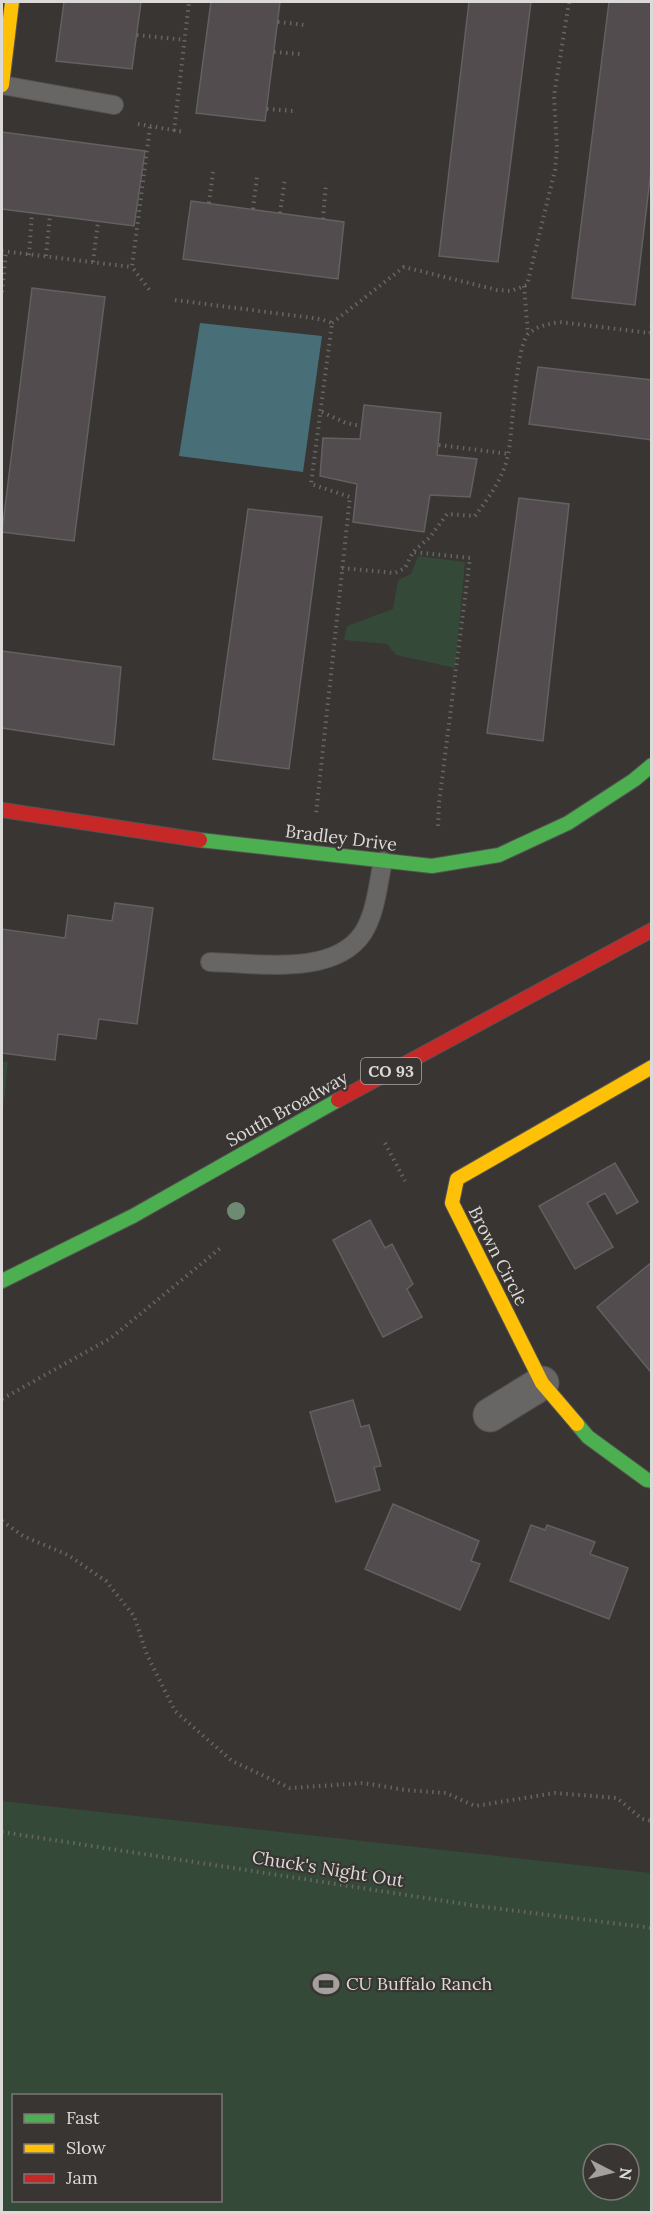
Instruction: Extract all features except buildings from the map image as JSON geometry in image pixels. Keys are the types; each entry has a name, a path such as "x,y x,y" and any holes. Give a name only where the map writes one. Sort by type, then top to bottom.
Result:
{"main road":[{"path":"2,85 12,2"},
{"name":"Bradley Drive","path":"2,810 210,841 432,866 499,855 568,824 634,780 651,765"},
{"name":"South Broadway","path":"2,1281 133,1216 382,1076 651,930"},
{"name":"Brown Circle","path":"651,1067 457,1179 452,1203 542,1383 588,1437 646,1480 651,1481"}],"street":[{"path":"490,1415 542,1383"}],"lane":[{"path":"2,85 114,105"},
{"path":"210,962 298,965 330,958 352,947 364,931 383,861"}],"path":[{"path":"174,131 189,2"},
{"path":"316,814 350,497 311,484 332,324 404,267 497,290 512,291 527,285 555,170 554,96 569,2"},
{"path":"278,22 305,25"},
{"path":"137,35 185,40"},
{"path":"274,52 301,54"},
{"path":"267,109 294,111"},
{"path":"138,124 184,132"},
{"path":"150,127 132,267 151,292"},
{"path":"209,203 213,172"},
{"path":"253,209 257,177"},
{"path":"280,213 285,179"},
{"path":"323,219 326,183"},
{"path":"28,255 32,213"},
{"path":"45,257 50,215"},
{"path":"93,262 98,222"},
{"path":"2,292 4,252 132,267"},
{"path":"342,568 395,573 405,568 413,552 430,537 447,514 475,516 493,492 503,473 508,454 521,351 528,334 524,286"},
{"path":"175,300 320,319 332,324"},
{"path":"528,334 545,324 559,322 650,333 651,325"},
{"path":"322,412 346,423 362,426"},
{"path":"439,445 508,454"},
{"path":"413,552 470,558 439,803 438,830"},
{"path":"385,1143 405,1181"},
{"path":"2,1399 111,1338 223,1246"},
{"path":"2,1521 22,1536 68,1555 106,1581 134,1616 147,1655 175,1711 232,1761 290,1788 364,1783 405,1790 447,1793 475,1806 555,1793 617,1798 642,1819 651,1821"},
{"name":"Chuck's Night Out","path":"2,1832 477,1906 651,1928"}],"green space":[{"path":"418,556 465,562 455,668 396,655 387,644 344,640 347,626 393,609 398,580 411,574"},
{"path":"2,1062 8,1062 2,1123"},
{"name":"CU Buffalo Ranch","path":"2,1801 651,1873 651,2212 2,2212"}],"water":[{"path":"200,323 322,336 303,472 179,456"}],"traffic: fast":[{"path":"200,840 432,866 499,855 568,823 634,780 652,765"},
{"path":"2,1281 133,1216 338,1100"},
{"path":"577,1424 588,1437 647,1480 652,1481"}],"traffic: slow":[{"path":"2,85 12,2"},
{"path":"577,1424 542,1383 452,1203 457,1179 652,1067"}],"traffic: jam":[{"path":"2,810 200,840"},
{"path":"338,1100 652,930"}],"place":[{"name":"CU Buffalo Ranch","path":"326,1984"}]}
